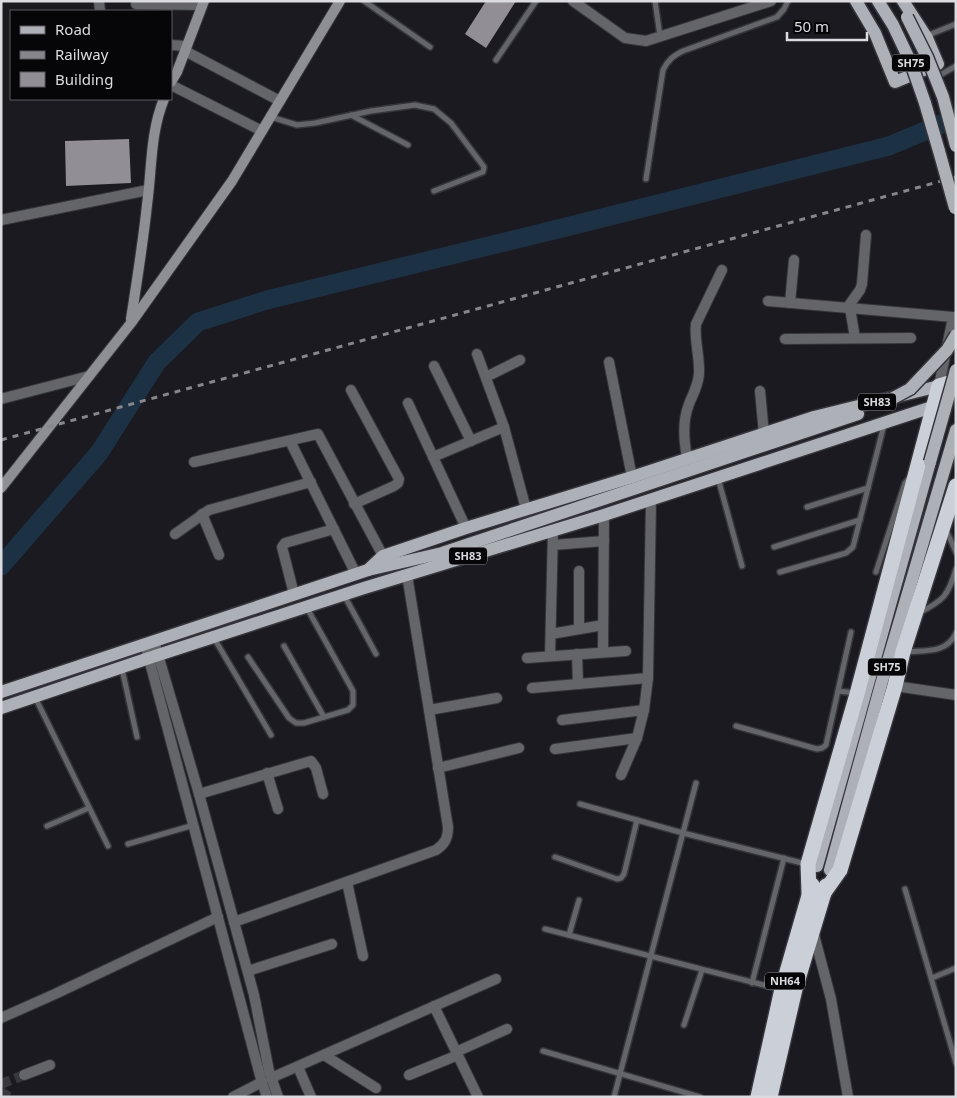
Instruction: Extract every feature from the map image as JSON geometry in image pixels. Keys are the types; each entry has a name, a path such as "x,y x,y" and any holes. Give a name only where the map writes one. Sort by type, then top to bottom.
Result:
{"highway":[{"path":"816,894 819,867 857,694 924,463 934,406 940,386 956,381"},
{"path":"934,406 956,402"},
{"path":"816,894 840,870 895,686 914,615 956,486"},
{"name":"NH64","path":"770,1097 795,989 813,930 819,867"},
{"name":"NH64","path":"758,1097 782,989 816,894"}],"main road":[{"path":"856,1 875,33 895,82 938,64 927,38 903,1"},
{"name":"SH75","path":"878,1 893,25 911,63 925,103 956,212"},
{"name":"SH75","path":"896,1 927,57 942,97 956,146"},
{"path":"362,572 442,553 853,416 882,404 910,389 947,350 956,335"},
{"name":"SH75","path":"819,867 924,463 956,370"},
{"name":"SH83","path":"1,692 362,572 383,556 466,528 632,477 814,417 940,386"},
{"name":"SH83","path":"1,708 154,656 407,575 604,515 934,406"},
{"name":"SH75","path":"819,867 882,681 956,430"}],"street":[{"path":"2,487 131,322 232,182 340,1"},
{"path":"573,1 625,38 646,41 771,1"},
{"path":"136,4 203,3 172,81"},
{"path":"172,46 186,48 280,101"},
{"path":"172,84 262,131"},
{"path":"131,322 148,190 152,142 158,112 164,100"},
{"path":"1,220 148,190"},
{"path":"855,338 848,308 862,284 866,235"},
{"path":"790,303 794,260"},
{"path":"687,458 684,431 685,418 695,392 699,367 696,324 722,270"},
{"path":"768,301 953,317 940,386"},
{"path":"785,339 911,338"},
{"path":"477,354 504,426 526,510"},
{"path":"486,377 520,360"},
{"path":"609,362 632,477"},
{"path":"434,366 471,441"},
{"path":"1,399 89,376"},
{"path":"351,390 398,479 398,483 394,486 354,504"},
{"path":"760,391 764,434"},
{"path":"408,403 466,528"},
{"path":"434,457 504,426"},
{"path":"194,462 318,434 383,556"},
{"path":"290,441 334,529 362,572"},
{"path":"175,534 210,510 311,482"},
{"path":"621,775 637,738 644,710 648,678 650,500"},
{"path":"202,514 219,556"},
{"path":"603,652 604,515"},
{"path":"294,594 282,547 285,543 334,529"},
{"path":"550,656 553,530"},
{"path":"553,545 604,541"},
{"path":"579,571 579,629"},
{"path":"234,922 436,850 445,842 448,835 448,827 407,575"},
{"path":"551,634 604,625"},
{"path":"150,642 199,794 248,971 254,995 267,1097"},
{"path":"527,658 626,651"},
{"path":"576,654 578,684"},
{"path":"154,656 218,917 266,1080 278,1097"},
{"path":"532,688 648,678"},
{"path":"895,686 956,695"},
{"path":"429,710 497,698"},
{"path":"562,720 644,710"},
{"path":"555,749 637,738"},
{"path":"438,768 519,748"},
{"path":"199,794 311,760 316,768 323,794"},
{"path":"267,773 278,809"},
{"path":"347,882 364,956"},
{"path":"1,1018 218,917"},
{"path":"813,930 831,999 848,1097"},
{"path":"248,971 332,944"},
{"path":"233,1097 266,1080 496,979"},
{"path":"434,1006 478,1097"},
{"path":"409,1075 506,1028"},
{"path":"324,1055 376,1088"},
{"path":"24,1075 50,1064"},
{"path":"298,1067 310,1097"}],"lane":[{"path":"364,1 430,47"},
{"path":"496,60 536,1"},
{"path":"655,1 660,36"},
{"path":"646,179 663,70 667,62 673,56 683,51 776,17 784,9 788,1"},
{"path":"931,34 956,24"},
{"path":"942,74 956,66"},
{"path":"271,116 297,125 415,105 434,109 451,122 484,167 483,172 434,191"},
{"path":"351,115 408,145"},
{"path":"780,572 850,551 853,547 885,422"},
{"path":"876,572 905,483 924,463"},
{"path":"718,478 742,566"},
{"path":"807,508 868,488"},
{"path":"774,547 860,520"},
{"path":"943,524 956,552"},
{"path":"914,615 938,603 946,596 956,569"},
{"path":"344,595 376,654"},
{"path":"248,657 289,718 296,723 304,723 348,710 353,705 353,692 307,607"},
{"path":"736,726 816,749 826,745 829,739 851,632"},
{"path":"903,652 939,649 948,645 956,633"},
{"path":"214,638 271,735"},
{"path":"284,646 324,717"},
{"path":"121,668 137,737"},
{"path":"838,692 857,694"},
{"path":"35,697 108,846"},
{"path":"614,1097 696,783"},
{"path":"580,804 683,833 819,867"},
{"path":"47,826 89,808"},
{"path":"555,857 617,879 621,878 624,874 637,820"},
{"path":"128,844 194,825"},
{"path":"752,983 784,858"},
{"path":"905,889 956,1063"},
{"path":"569,935 579,900"},
{"path":"545,929 752,983 782,989"},
{"path":"932,978 956,968"},
{"path":"684,1025 702,970"},
{"path":"543,1051 700,1097"}],"building":[{"path":"486,1 516,1 486,48 465,34"},
{"path":"129,139 131,183 66,186 65,141"}],"waterway":[{"path":"1,566 99,453 157,362 198,322 267,300 889,146 956,118"}],"tunnel":[{"path":"1,1084 24,1075"},
{"path":"1,1092 9,1097"}],"railway":[{"path":"1,440 956,177"}]}
